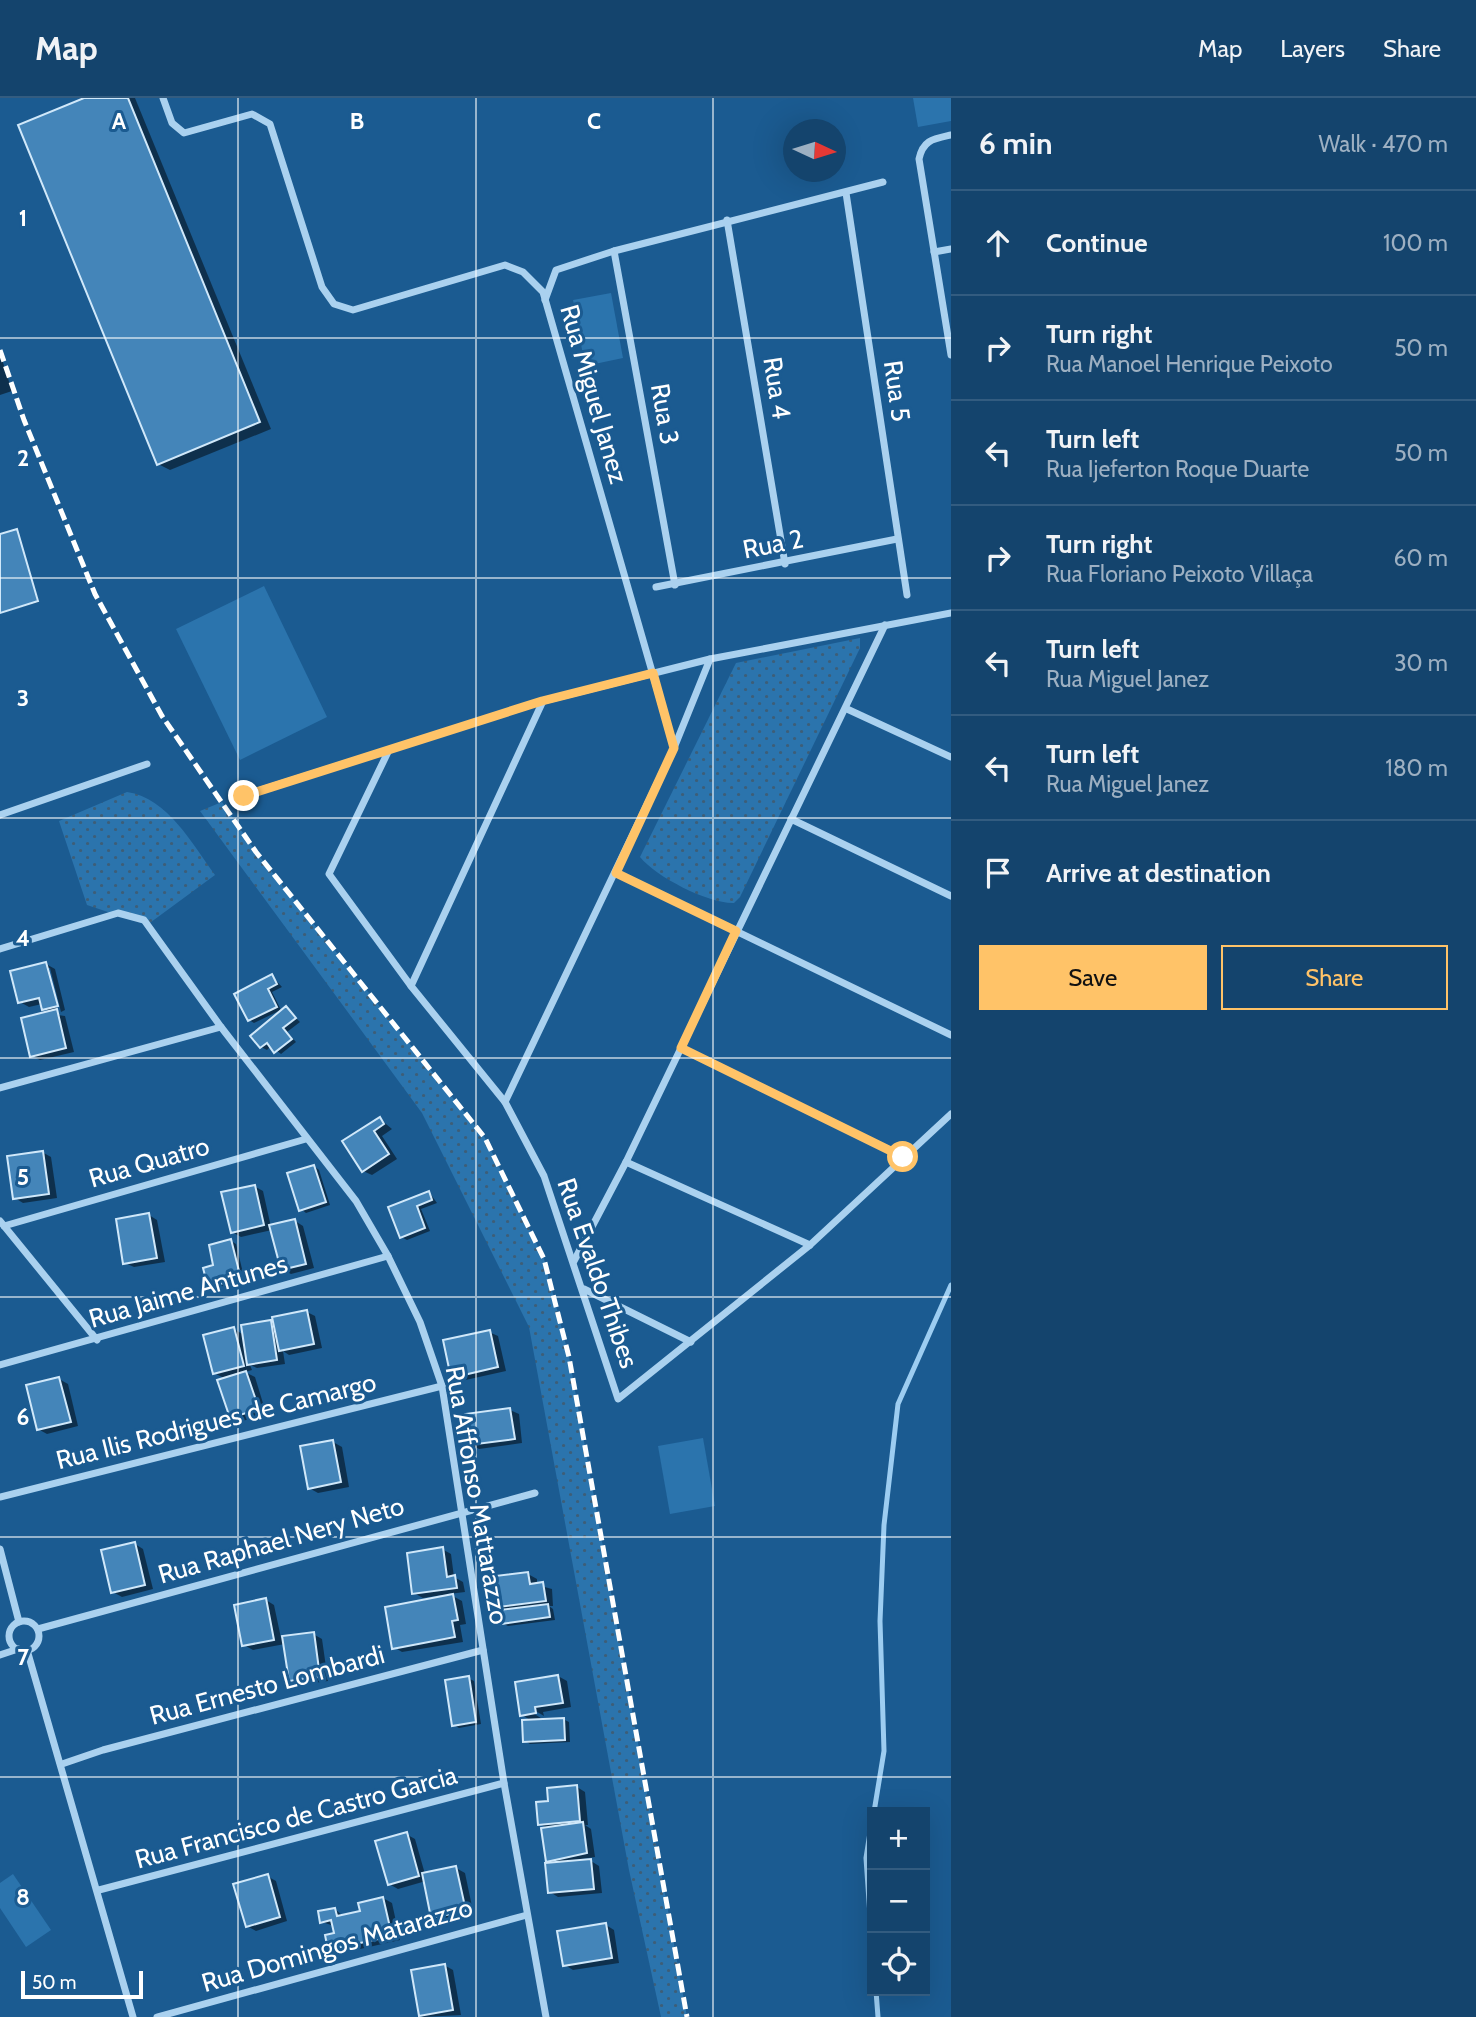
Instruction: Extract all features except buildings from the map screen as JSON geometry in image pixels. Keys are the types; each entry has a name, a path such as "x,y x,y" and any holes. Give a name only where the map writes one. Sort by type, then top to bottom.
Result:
{"street":[{"name":"Rua Miguel Janez","path":"163,98 172,123 184,133 252,114 270,124 322,287 334,304 353,310 505,265 523,272 543,292 674,748"},
{"path":"951,135 929,139 922,148 919,159 951,355"},
{"path":"545,300 556,270 727,220 883,182"},
{"name":"Rua 5","path":"846,193 906,595"},
{"name":"Rua 4","path":"727,220 785,564"},
{"path":"934,252 951,249"},
{"name":"Rua 3","path":"614,251 675,585"},
{"name":"Rua 2","path":"656,587 785,564 897,539"},
{"path":"239,797 542,701 710,659 951,613"},
{"path":"574,1261 626,1162 790,819 847,709 885,625"},
{"path":"505,1102 674,748 710,659"},
{"path":"411,986 542,701"},
{"path":"847,709 951,757"},
{"name":"Rua Evaldo Thibes","path":"388,751 329,874 411,986 505,1102 544,1176 584,1289 618,1399 810,1245 951,1114"},
{"path":"0,815 147,764"},
{"path":"790,819 951,896"},
{"path":"616,873 951,1035"},
{"name":"Rua Affonso Mattarazzo","path":"0,949 118,913 144,920 221,1027 356,1201 388,1256 420,1322 442,1386 464,1511 483,1650 546,2017"},
{"path":"0,1088 221,1027"},
{"path":"681,1048 903,1157"},
{"name":"Rua Quatro","path":"2,1224 306,1139"},
{"path":"626,1162 810,1245"},
{"path":"2,1224 97,1340"},
{"name":"Rua Jaime Antunes","path":"0,1365 97,1340 388,1256"},
{"path":"584,1289 691,1342"},
{"name":"Rua Ilis Rodrigues de Camargo","path":"0,1497 442,1386"},
{"name":"Rua Raphael Nery Neto","path":"37,1629 535,1493"},
{"path":"0,1549 19,1622"},
{"path":"0,1655 18,1649 27,1650 39,1640 37,1629 30,1622 19,1622"},
{"path":"0,1637 10,1634 19,1622"},
{"path":"10,1634 13,1646 18,1649"},
{"path":"27,1650 99,1890 133,2017"},
{"name":"Rua Ernesto Lombardi","path":"62,1764 103,1749 483,1650"},
{"name":"Rua Francisco de Castro Garcia","path":"99,1890 505,1783"},
{"name":"Rua Domingos Matarazzo","path":"158,2017 527,1914"}],"shaded area":[{"path":"913,98 951,98 951,121 918,127"},
{"path":"611,293 623,358 585,366 573,300"},
{"path":"264,586 327,717 240,760 176,629"},
{"path":"860,638 860,648 740,897 734,903 711,899 670,881 648,865 640,857 736,663"},
{"path":"127,792 142,796 167,813 215,875 147,925 87,905 59,821"},
{"path":"222,802 256,852 485,1138 544,1259 569,1357 687,2017 661,2017 629,1870 529,1327 422,1113 200,811"},
{"path":"703,1438 715,1506 670,1514 658,1446"},
{"path":"13,1874 51,1930 26,1947 0,1908 0,1883"}],"waterway":[{"path":"875,1807 884,1751 880,1621 884,1525 898,1404 951,1285"},
{"path":"867,1852 871,1933"},
{"path":"876,1996 878,2017"}],"railway":[{"path":"0,350 24,420 95,594 162,716 256,852 485,1138 544,1259 569,1357 687,2017"}],"route":[{"path":"244,796 542,701 653,673 674,748 616,873 736,931 681,1048 903,1157"}]}
